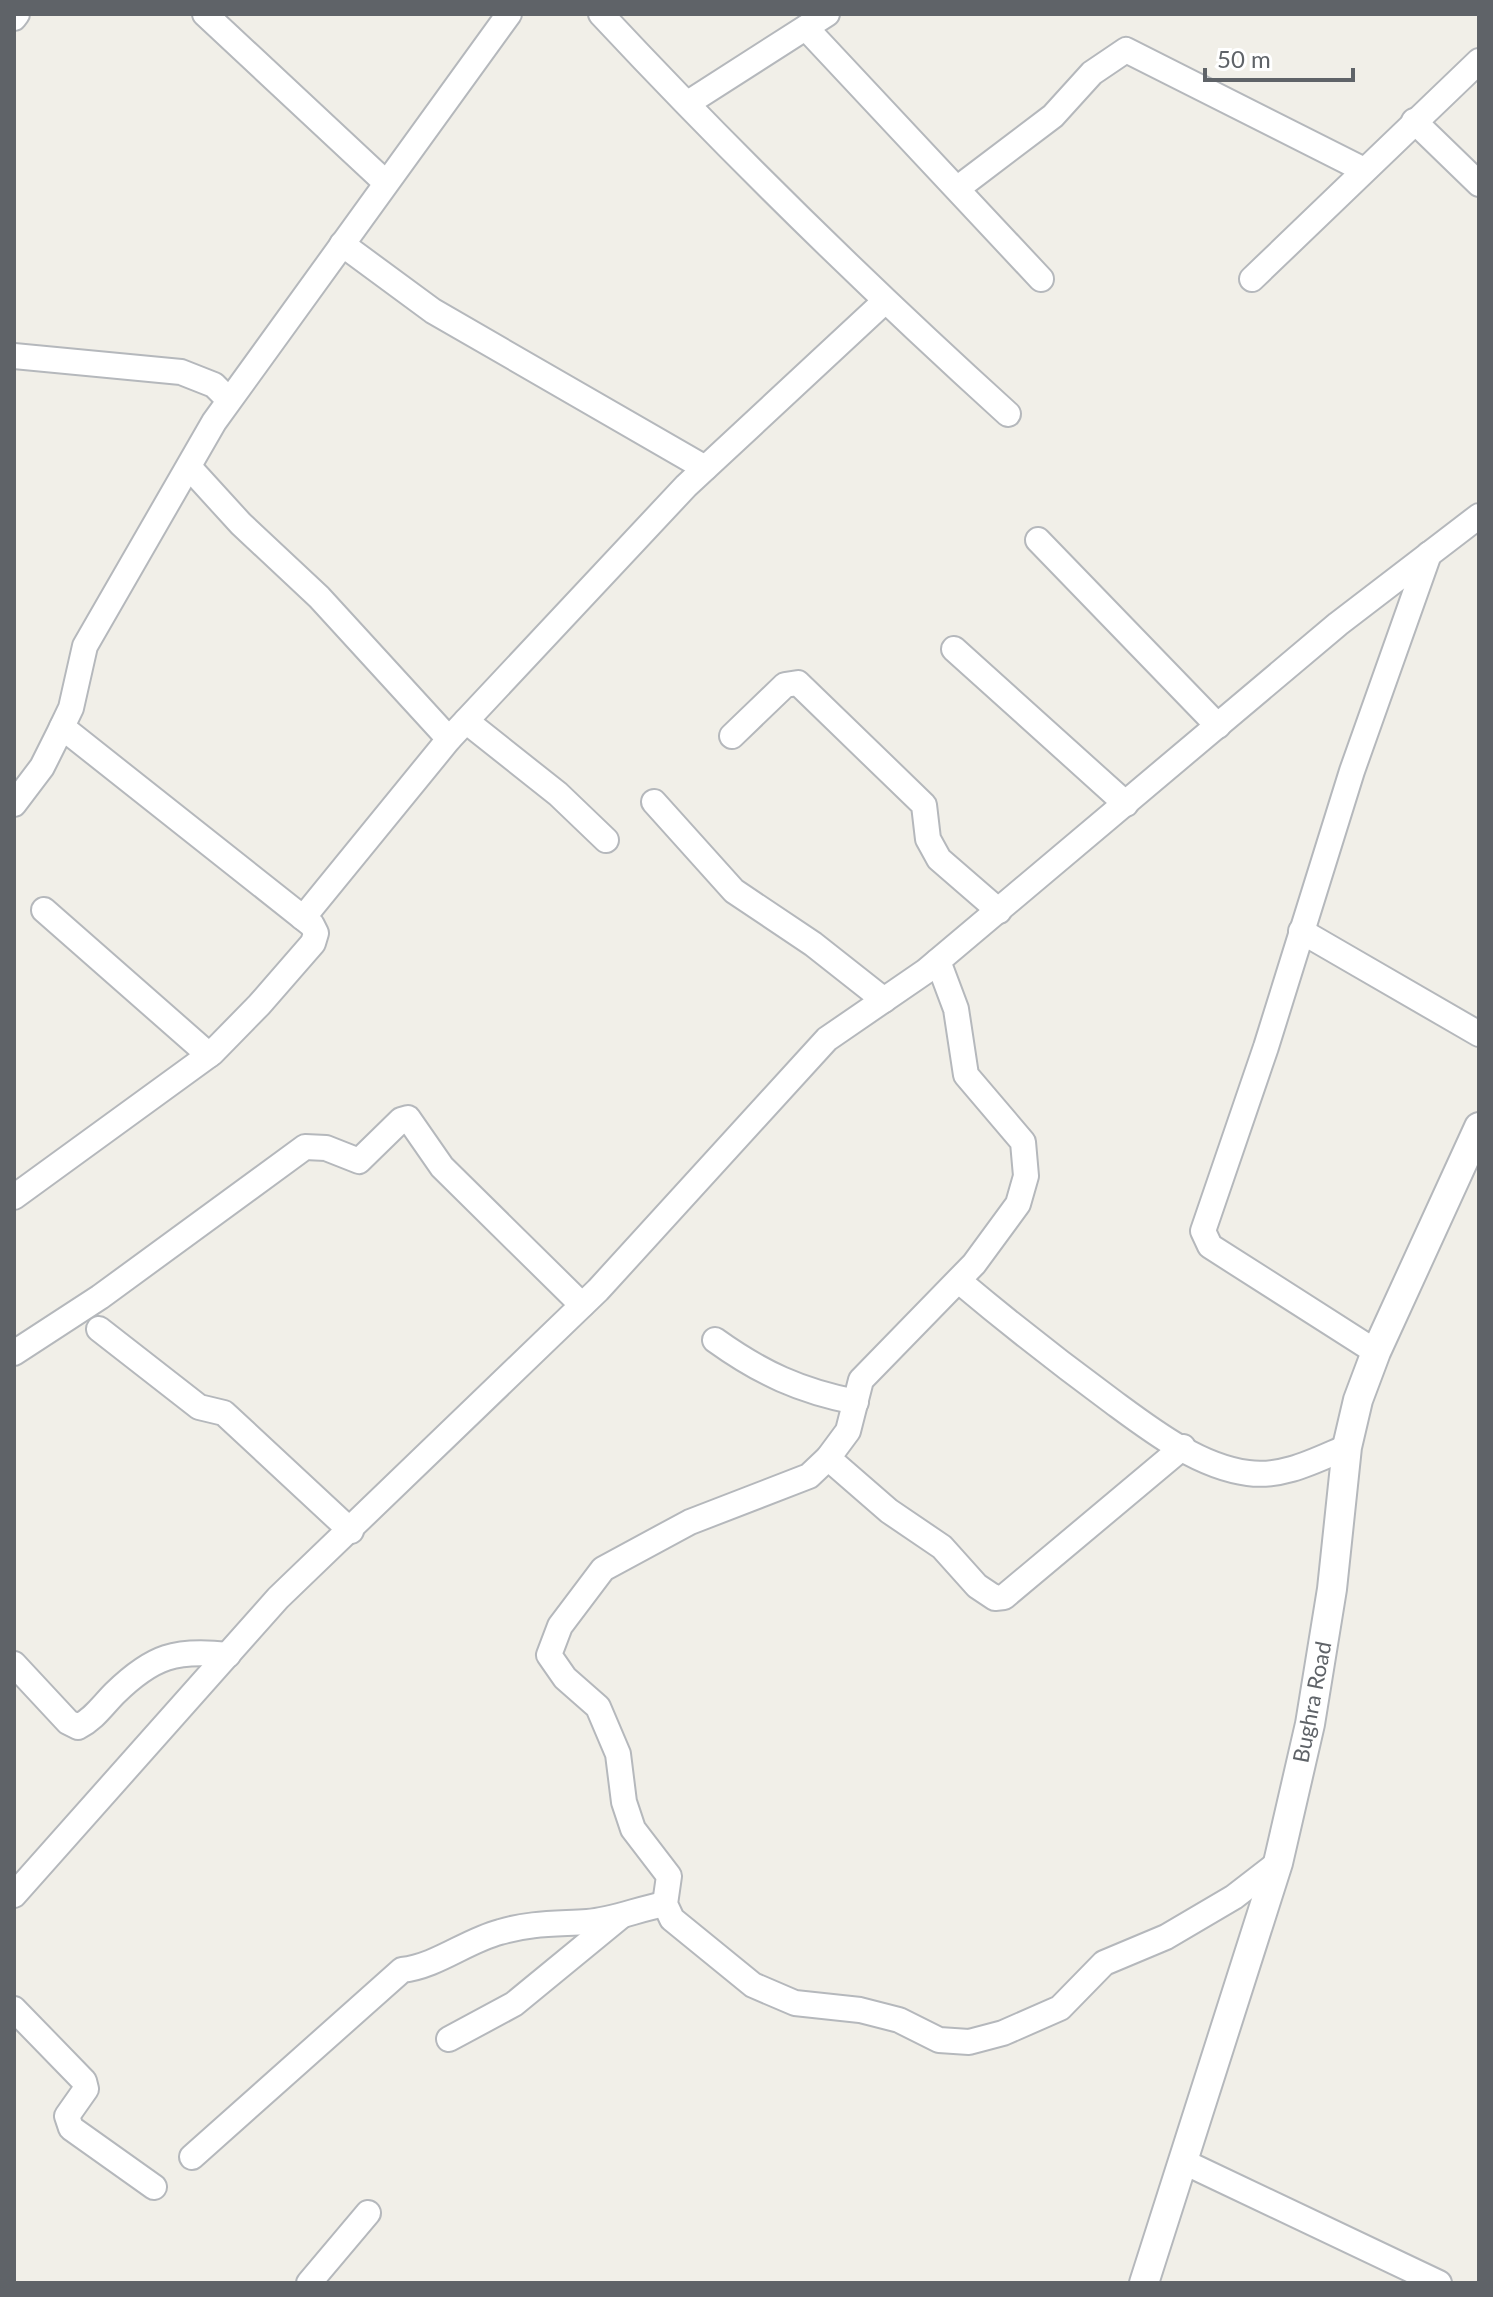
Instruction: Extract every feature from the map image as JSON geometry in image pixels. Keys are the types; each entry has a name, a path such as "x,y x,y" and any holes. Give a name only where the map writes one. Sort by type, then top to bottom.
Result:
{"street":[{"path":"205,14 385,182"},
{"path":"601,14 783,203 884,302 1008,414"},
{"path":"688,103 827,14"},
{"path":"14,804 42,767 71,708 85,646 229,400 501,17"},
{"path":"806,28 1041,279"},
{"path":"958,188 1053,116 1092,73 1126,50 1364,170"},
{"path":"1252,279 1479,61"},
{"path":"1414,121 1479,184"},
{"path":"342,244 433,311 705,468"},
{"path":"303,918 457,730 705,468 884,302"},
{"path":"14,356 181,372 214,385 229,400"},
{"path":"189,467 241,524 457,730 558,794 606,840"},
{"path":"14,1895 278,1598 351,1531 582,1305 827,1039 938,961 1338,624 1479,516"},
{"path":"1038,540 1218,726"},
{"path":"1376,1352 1210,1246 1203,1231 1429,554"},
{"path":"954,649 1126,804"},
{"path":"732,736 785,685 798,683 924,805 928,839 939,859 999,911"},
{"path":"14,1197 209,1055 259,1005 313,943 316,933 303,918 62,727"},
{"path":"654,802 734,891 813,944 884,1000"},
{"path":"44,910 209,1055"},
{"path":"1301,931 1479,1034"},
{"path":"938,961 952,996 966,1075 1023,1142 1027,1159 1026,1176 1018,1204 959,1281 861,1380 848,1431 828,1458 809,1476 690,1522 603,1569 571,1609 549,1648 552,1663 598,1707 610,1732 633,1829 669,1876 665,1904 672,1919 753,1985 795,2003 860,2010 899,2020 939,2040 969,2042 1003,2033 1060,2008 1104,1963 1166,1937 1234,1897 1278,1863"},
{"path":"14,1353 100,1297 305,1147 326,1148 359,1161 401,1120 408,1118 442,1167 582,1305"},
{"name":"Bughra Road","path":"1144,2283 1278,1863 1310,1724 1332,1589 1347,1447 1358,1400 1376,1352 1479,1127"},
{"path":"959,1281 1064,1368 1140,1423 1219,1465 1246,1473 1267,1474 1293,1469 1347,1447"},
{"path":"99,1329 199,1407 224,1413 351,1531"},
{"path":"715,1340 750,1365 798,1388 856,1402"},
{"path":"828,1458 889,1511 942,1547 977,1586 995,1598 1004,1597 1183,1447"},
{"path":"14,1664 68,1722 78,1727 137,1674 163,1657 202,1652 228,1655"},
{"path":"192,2157 402,1970 419,1969 500,1931 532,1924 620,1917 665,1904"},
{"path":"449,2039 514,2004 620,1917"},
{"path":"14,2009 84,2081 86,2089 67,2116 71,2128 154,2187"},
{"path":"1182,2161 1439,2283"},
{"path":"309,2283 368,2213"}]}
